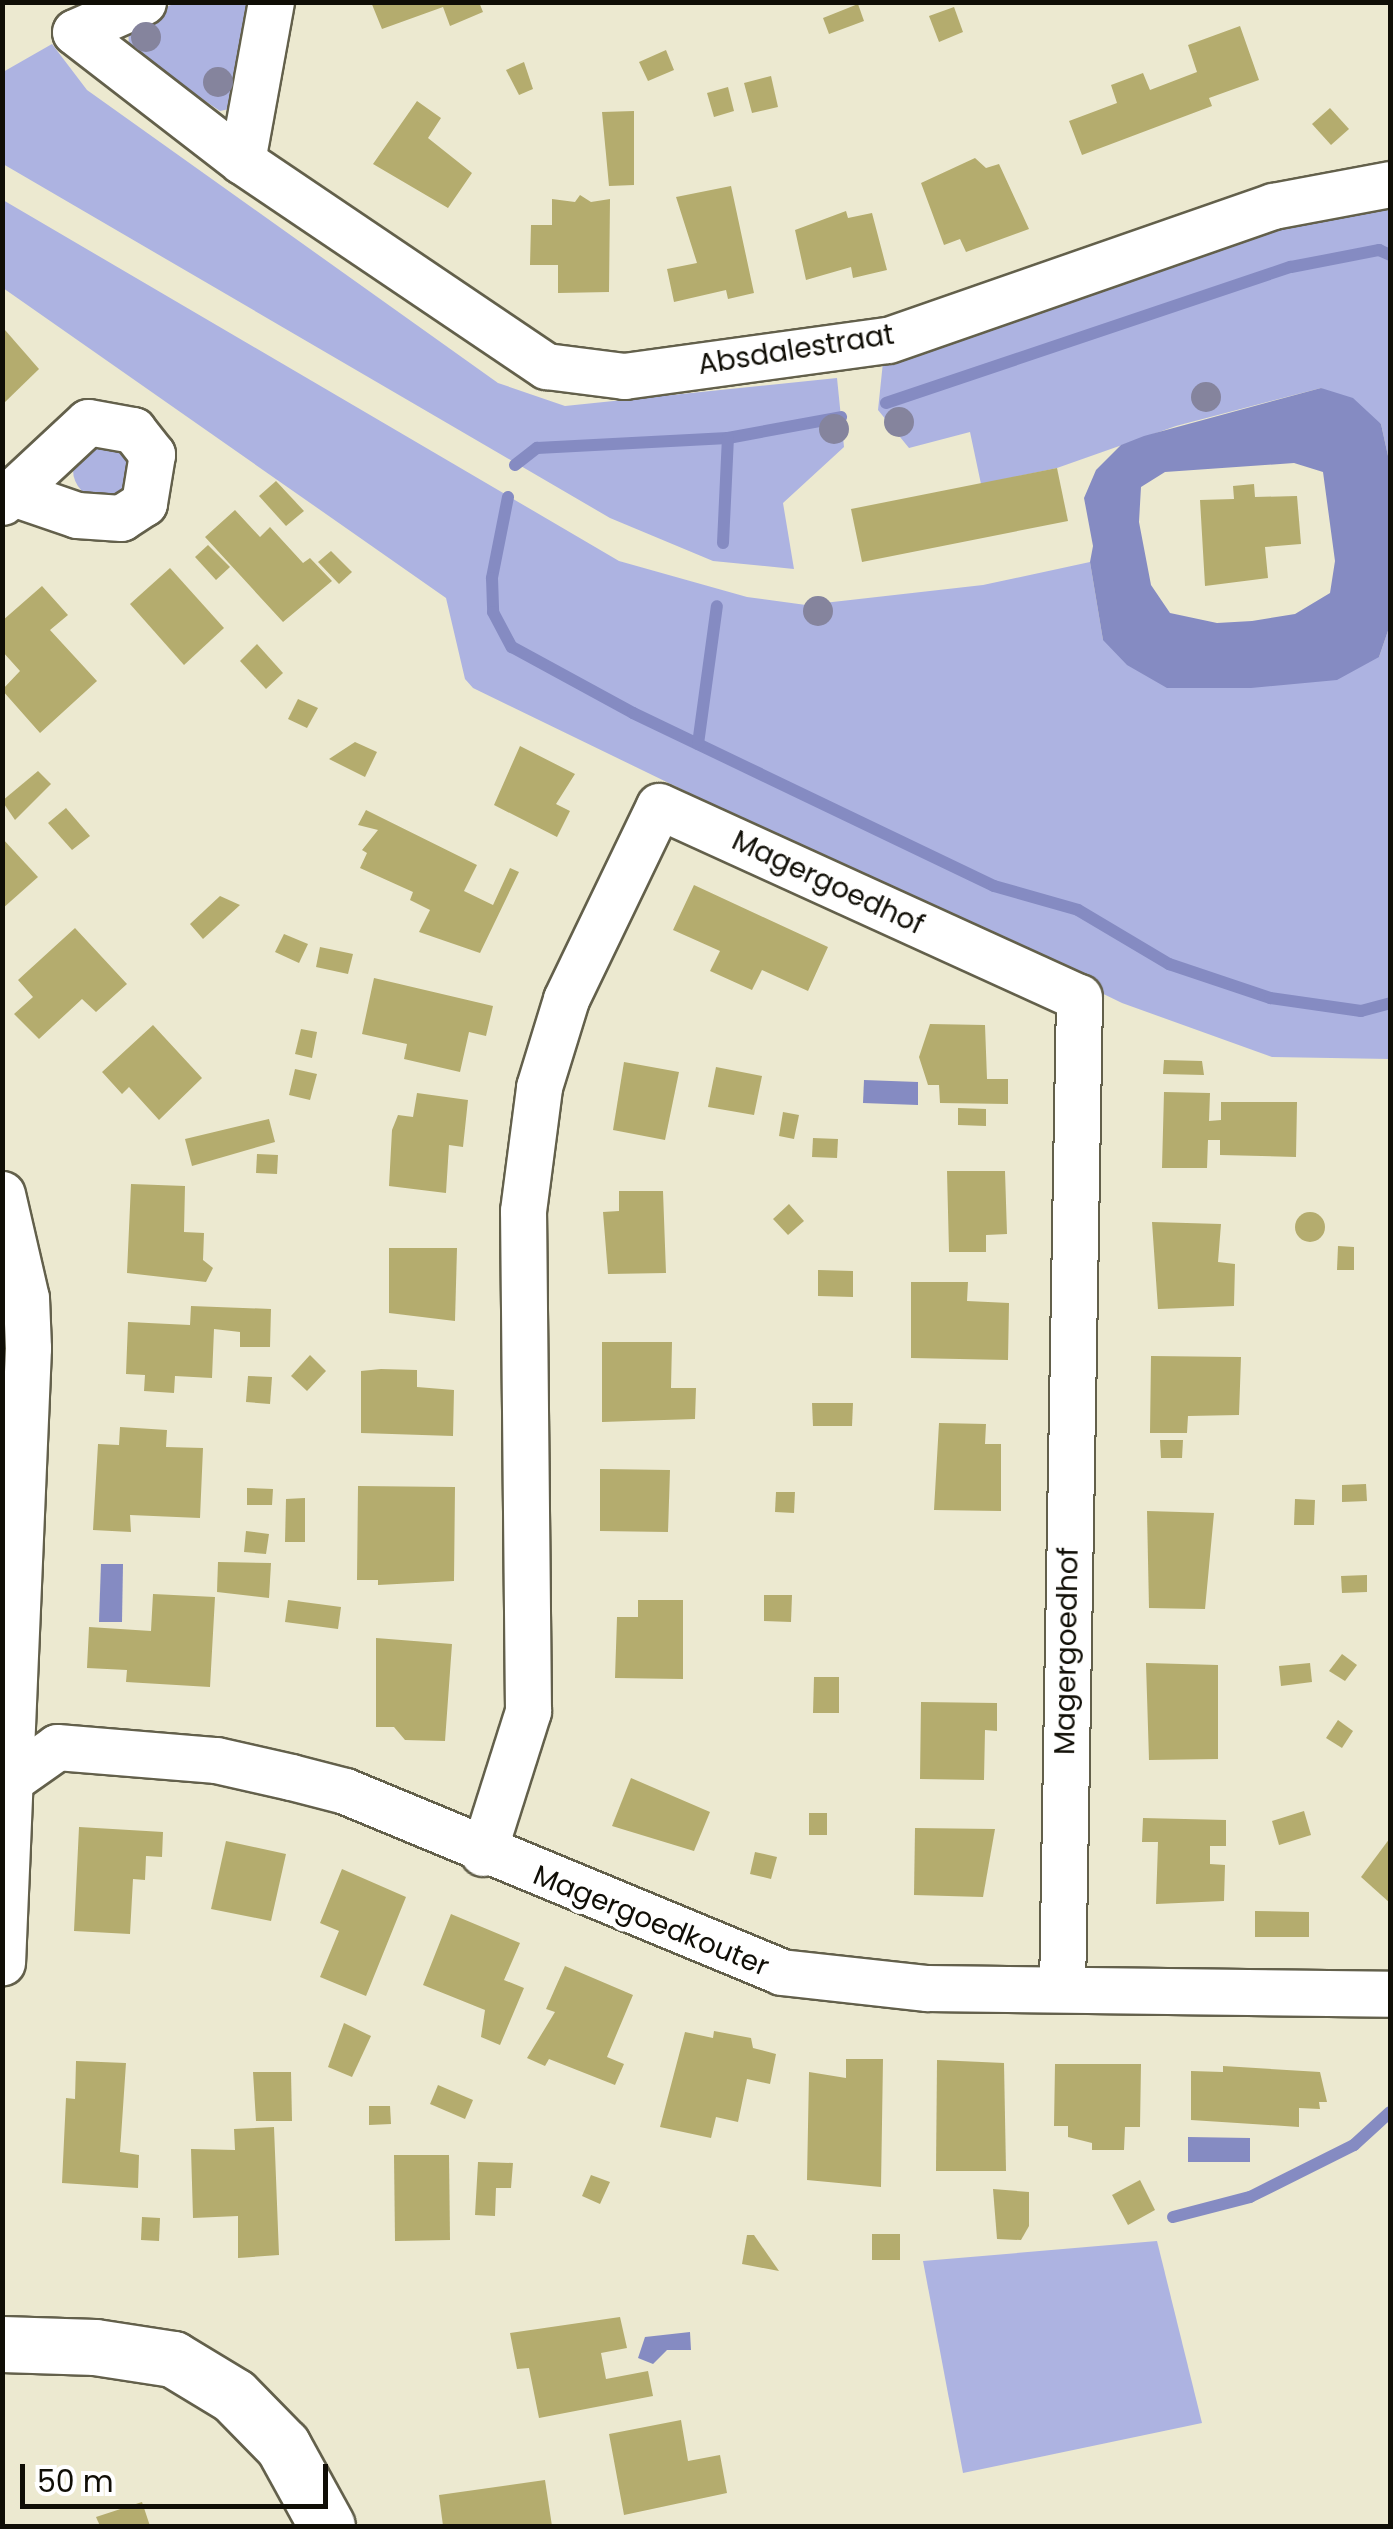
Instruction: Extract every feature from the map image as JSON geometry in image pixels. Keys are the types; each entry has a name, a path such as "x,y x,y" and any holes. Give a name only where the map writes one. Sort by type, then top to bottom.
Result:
{"street":[{"name":"Absdalestraat","path":"144,2 75,32 242,162 546,366 624,376 888,340 1272,206 1390,184"},
{"path":"242,162 272,2"},
{"name":"Magergoedhof","path":"482,1853 528,1710 523,1211 539,1087 566,1000 659,806 1079,997 1062,1987"},
{"path":"2,1194 26,1298 28,1348 4,1787 2,1962"},
{"name":"Magergoedkouter","path":"4,1787 57,1747 216,1760 345,1791 482,1853 782,1972 927,1988 1390,1994"},
{"path":"2,2344 95,2347 172,2359 234,2396 284,2446 327,2526"}],"shaded area":[{"path":"176,3 260,3 234,108 220,111 129,50 128,22"},
{"path":"52,44 87,90 498,383 565,406 837,378 844,447 783,503 794,569 713,561 610,518 3,164 3,72"},
{"path":"1390,194 1390,465 1381,424 1321,388 1176,426 1057,468 981,484 970,432 909,448 878,410 883,362 1307,212"},
{"path":"3,200 619,561 747,597 806,605 983,585 1090,562 1103,640 1379,657 1390,625 1390,1059 1272,1057 1122,1003 473,688 465,679 446,598 3,288"},
{"path":"1321,388 1353,398 1381,424 1390,465 1390,625 1379,657 1337,680 1251,688 1167,688 1127,665 1103,640 1084,498 1096,470 1121,445","holes":["1294,463 1323,472 1335,561 1330,593 1295,614 1252,621 1217,623 1170,613 1151,585 1139,522 1141,487 1165,472"]},
{"path":"102,441 123,449 131,470 123,491 102,499 81,491 73,470 81,449"},
{"path":"864,1080 918,1082 918,1105 863,1103"},
{"path":"101,1564 123,1564 122,1622 99,1622"},
{"path":"1188,2137 1250,2138 1250,2162 1188,2162"},
{"path":"1157,2241 1202,2423 963,2473 923,2261"},
{"path":"690,2332 691,2350 667,2350 653,2364 638,2358 645,2337"}],"building":[{"path":"371,2 479,2 483,12 450,26 443,7 382,29"},
{"path":"858,4 864,21 829,34 823,18"},
{"path":"954,7 963,32 939,42 929,16"},
{"path":"1240,26 1259,80 1209,98 1212,106 1082,155 1069,121 1117,103 1111,85 1143,73 1150,90 1197,72 1188,45"},
{"path":"666,50 674,70 648,81 639,62"},
{"path":"524,62 533,89 519,95 506,70"},
{"path":"771,76 778,107 752,113 744,83"},
{"path":"728,87 734,111 714,117 707,93"},
{"path":"417,101 441,118 428,138 472,173 448,208 373,164"},
{"path":"1330,108 1349,129 1331,145 1312,124"},
{"path":"634,111 634,185 609,186 602,112"},
{"path":"975,158 986,168 999,164 1029,229 966,252 960,239 944,245 921,183"},
{"path":"731,186 754,293 728,299 726,290 674,302 667,269 697,263 676,197"},
{"path":"580,195 591,202 610,199 609,292 558,293 558,265 530,265 531,225 552,225 552,199 575,202"},
{"path":"846,211 848,218 872,213 887,270 853,278 851,267 806,280 795,230"},
{"path":"5,330 39,369 2,405 2,332"},
{"path":"1057,468 1068,521 862,562 851,509"},
{"path":"276,481 304,511 286,526 259,496"},
{"path":"1254,484 1255,497 1297,496 1301,544 1265,547 1268,578 1205,586 1200,500 1234,499 1233,486"},
{"path":"235,510 260,537 270,527 303,563 310,558 332,581 283,622 205,537"},
{"path":"208,545 230,567 216,580 195,557"},
{"path":"331,551 352,572 339,584 318,562"},
{"path":"170,568 224,628 184,665 130,604"},
{"path":"42,586 68,615 50,630 97,681 40,733 2,690 20,671 2,651 2,621"},
{"path":"257,644 283,673 266,689 240,661"},
{"path":"298,699 318,708 307,728 288,719"},
{"path":"355,742 377,752 365,777 329,759"},
{"path":"520,746 575,774 556,804 570,811 557,837 494,805"},
{"path":"38,771 51,784 15,820 2,801"},
{"path":"66,808 90,836 72,850 48,823"},
{"path":"366,810 477,865 464,891 493,905 510,868 519,872 480,953 419,932 430,910 410,900 413,892 360,868 367,853 362,850 378,830 358,825"},
{"path":"2,838 38,877 2,909"},
{"path":"694,885 828,947 808,991 762,970 752,990 710,971 720,951 673,930"},
{"path":"220,896 240,905 203,939 190,924"},
{"path":"75,928 127,984 96,1012 82,999 39,1039 14,1014 33,997 18,980"},
{"path":"284,934 308,944 299,963 275,952"},
{"path":"320,947 353,954 348,974 316,967"},
{"path":"374,978 493,1006 486,1036 469,1032 460,1072 404,1059 407,1044 362,1034"},
{"path":"930,1024 985,1025 987,1079 1008,1079 1008,1104 940,1103 939,1085 928,1085 919,1057"},
{"path":"153,1025 202,1078 159,1120 129,1087 122,1094 102,1072"},
{"path":"301,1029 317,1032 312,1058 295,1054"},
{"path":"1164,1060 1202,1061 1204,1075 1163,1074"},
{"path":"624,1062 679,1072 665,1140 613,1130"},
{"path":"716,1067 762,1076 754,1115 708,1107"},
{"path":"295,1069 317,1074 310,1100 289,1095"},
{"path":"1164,1092 1210,1093 1209,1121 1221,1120 1221,1102 1297,1102 1296,1157 1220,1155 1220,1140 1208,1140 1207,1168 1162,1168"},
{"path":"417,1093 468,1100 463,1147 449,1145 446,1193 389,1186 392,1130 398,1115 413,1117"},
{"path":"958,1108 986,1109 986,1126 958,1125"},
{"path":"783,1112 799,1115 794,1139 779,1136"},
{"path":"269,1119 275,1142 192,1166 185,1139"},
{"path":"813,1138 838,1139 837,1158 812,1157"},
{"path":"257,1154 278,1155 277,1174 256,1173"},
{"path":"947,1171 1005,1171 1007,1234 986,1235 986,1252 949,1252"},
{"path":"131,1184 185,1186 184,1232 204,1233 203,1260 213,1268 206,1282 127,1273"},
{"path":"619,1191 663,1191 666,1273 608,1274 603,1212 619,1211"},
{"path":"789,1204 804,1221 788,1235 773,1219"},
{"path":"1310,1212 1321,1216 1325,1227 1321,1238 1310,1242 1299,1238 1295,1227 1299,1216"},
{"path":"1152,1222 1221,1224 1218,1262 1235,1264 1234,1306 1158,1309"},
{"path":"1338,1246 1354,1247 1354,1270 1337,1270"},
{"path":"389,1248 457,1248 455,1321 389,1313"},
{"path":"818,1270 853,1271 853,1297 818,1296"},
{"path":"911,1282 968,1282 967,1301 1009,1303 1008,1360 911,1358"},
{"path":"191,1306 271,1309 270,1347 240,1347 240,1332 214,1329 212,1378 175,1376 174,1393 144,1391 145,1375 126,1374 128,1322 190,1325"},
{"path":"602,1342 672,1342 671,1388 696,1388 695,1419 602,1422"},
{"path":"310,1355 326,1371 307,1391 291,1376"},
{"path":"1151,1356 1241,1357 1239,1415 1188,1416 1187,1433 1150,1433"},
{"path":"417,1370 417,1387 454,1390 453,1436 361,1433 361,1371"},
{"path":"248,1376 272,1377 270,1404 246,1402"},
{"path":"812,1403 853,1403 852,1426 813,1426"},
{"path":"939,1423 986,1424 985,1444 1001,1444 1001,1511 934,1510"},
{"path":"120,1427 167,1430 166,1447 203,1448 200,1518 130,1515 131,1532 93,1530 98,1444 119,1445"},
{"path":"1160,1440 1183,1440 1182,1458 1161,1458"},
{"path":"600,1469 670,1470 668,1532 600,1531"},
{"path":"1366,1484 1367,1501 1342,1502 1342,1485"},
{"path":"358,1486 455,1487 454,1581 378,1585 378,1580 357,1580"},
{"path":"247,1488 273,1489 272,1505 247,1505"},
{"path":"776,1492 795,1492 794,1513 775,1512"},
{"path":"305,1498 305,1542 285,1542 286,1499"},
{"path":"1295,1499 1315,1500 1314,1525 1294,1525"},
{"path":"1147,1511 1214,1513 1205,1609 1149,1608"},
{"path":"246,1531 269,1534 266,1554 244,1552"},
{"path":"218,1562 271,1563 269,1598 217,1592"},
{"path":"1367,1575 1367,1592 1342,1593 1341,1576"},
{"path":"153,1594 215,1597 210,1687 126,1682 127,1670 87,1668 89,1627 151,1631"},
{"path":"764,1595 792,1595 791,1622 764,1621"},
{"path":"288,1600 341,1607 338,1629 285,1622"},
{"path":"638,1600 683,1600 683,1679 615,1678 617,1617 638,1617"},
{"path":"376,1638 452,1644 445,1741 405,1740 394,1727 376,1727"},
{"path":"1342,1654 1357,1665 1345,1681 1329,1671"},
{"path":"1146,1663 1218,1665 1218,1759 1149,1760"},
{"path":"1310,1663 1312,1682 1281,1686 1279,1666"},
{"path":"814,1677 839,1677 839,1713 813,1713"},
{"path":"921,1702 997,1703 997,1731 985,1730 984,1780 920,1779"},
{"path":"1338,1720 1353,1731 1342,1748 1326,1738"},
{"path":"631,1778 710,1812 694,1851 612,1826"},
{"path":"1304,1811 1311,1835 1279,1845 1272,1821"},
{"path":"809,1813 827,1813 827,1835 809,1835"},
{"path":"1143,1818 1226,1820 1226,1846 1210,1846 1210,1864 1225,1865 1224,1901 1156,1904 1158,1842 1142,1842"},
{"path":"79,1827 163,1832 162,1857 146,1856 145,1880 133,1879 130,1934 74,1931"},
{"path":"915,1828 995,1829 983,1897 914,1895"},
{"path":"1390,1838 1390,1903 1361,1877"},
{"path":"226,1841 286,1854 271,1921 211,1909"},
{"path":"755,1852 777,1857 771,1879 750,1874"},
{"path":"342,1869 406,1897 366,1996 320,1977 339,1931 320,1923"},
{"path":"1255,1911 1309,1912 1309,1937 1255,1937"},
{"path":"451,1914 520,1943 504,1980 524,1988 500,2045 481,2037 485,2010 423,1985"},
{"path":"565,1966 633,1995 607,2057 624,2064 615,2085 549,2059 545,2066 527,2058 555,2012 546,2009"},
{"path":"344,2023 371,2036 352,2077 328,2067"},
{"path":"714,2031 751,2038 753,2048 776,2054 770,2084 747,2079 738,2122 716,2117 711,2138 660,2127 685,2032 713,2038"},
{"path":"846,2059 883,2059 881,2187 807,2180 809,2072 846,2078"},
{"path":"937,2060 1004,2063 1006,2171 936,2171"},
{"path":"76,2061 126,2063 120,2152 139,2155 138,2188 62,2183 66,2098 75,2099"},
{"path":"1055,2064 1141,2064 1140,2127 1125,2127 1124,2150 1092,2150 1092,2143 1068,2137 1068,2126 1054,2126"},
{"path":"1223,2066 1320,2072 1327,2102 1319,2102 1320,2109 1299,2108 1299,2127 1191,2120 1191,2071 1223,2072"},
{"path":"253,2072 291,2072 292,2121 256,2121"},
{"path":"438,2085 473,2100 465,2119 430,2104"},
{"path":"369,2106 390,2106 391,2124 369,2125"},
{"path":"274,2127 279,2255 238,2258 238,2216 193,2218 191,2149 235,2150 234,2129"},
{"path":"394,2155 449,2155 450,2240 395,2241"},
{"path":"478,2162 513,2163 511,2188 496,2188 495,2216 475,2215"},
{"path":"591,2175 610,2182 600,2204 582,2196"},
{"path":"1140,2180 1155,2210 1128,2225 1112,2195"},
{"path":"993,2189 1029,2192 1029,2226 1021,2240 997,2239"},
{"path":"142,2217 160,2218 159,2241 141,2240"},
{"path":"872,2234 900,2234 900,2260 872,2260"},
{"path":"747,2235 754,2235 779,2271 742,2264"},
{"path":"620,2317 627,2348 601,2353 606,2379 648,2371 653,2396 539,2418 529,2368 517,2369 510,2333"},
{"path":"681,2420 688,2461 720,2455 727,2493 624,2515 609,2434"},
{"path":"545,2480 552,2526 443,2526 439,2495"},
{"path":"142,2502 150,2526 100,2526 96,2517"}],"waterway":[{"path":"886,403 1291,267 1379,250 1390,255"},
{"path":"515,465 537,448 728,438 841,417"},
{"path":"723,543 728,438"},
{"path":"508,497 492,578 493,612 512,647 633,713 994,886 1078,910 1169,964 1270,998 1361,1011 1390,1003"},
{"path":"698,744 717,606"},
{"path":"1173,2217 1250,2197 1354,2145 1390,2112"}]}
